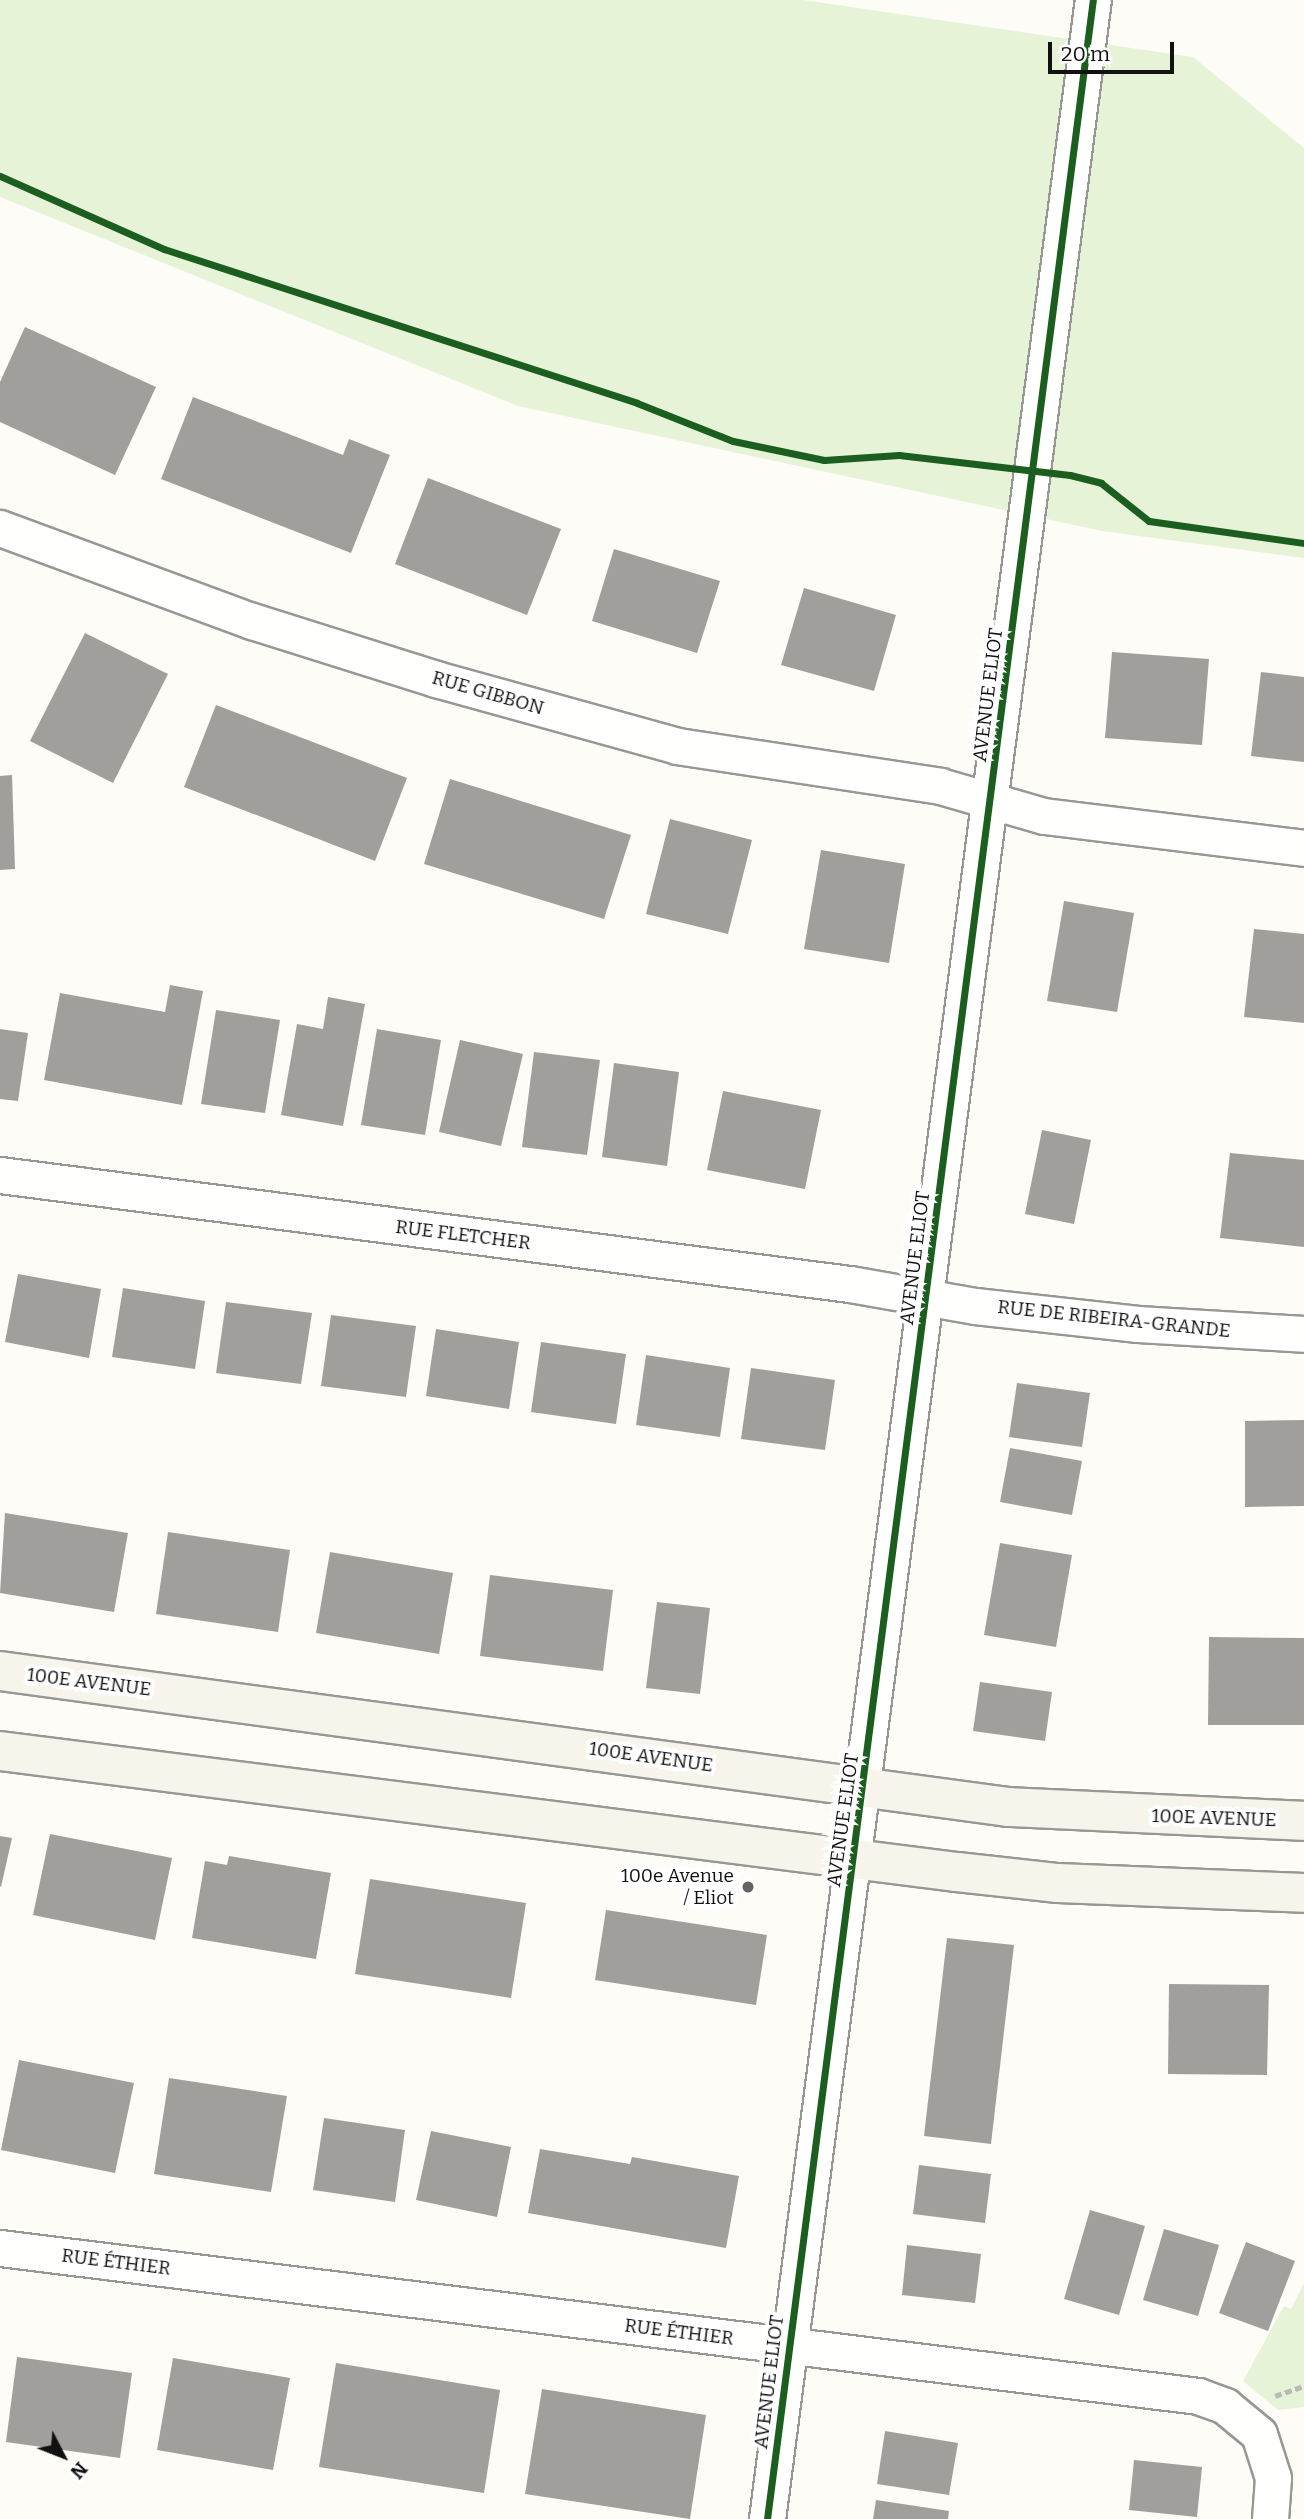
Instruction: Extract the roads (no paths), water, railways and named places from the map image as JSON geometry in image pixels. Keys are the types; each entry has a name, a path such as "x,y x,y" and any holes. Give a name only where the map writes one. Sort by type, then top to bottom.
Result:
{"street":[{"name":"AVENUE ELIOT","path":"767,2519 864,1788 1093,0"},
{"name":"RUE GIBBON","path":"0,528 252,621 547,710 677,746 922,783 990,802"},
{"path":"990,802 1045,816 1304,848"},
{"name":"RUE FLETCHER","path":"0,1175 925,1296"},
{"name":"RUE DE RIBEIRA-GRANDE","path":"925,1296 1138,1324 1304,1334"},
{"name":"100E AVENUE","path":"0,1671 864,1788 1082,1814 1304,1821"},
{"path":"0,1751 1058,1883 1304,1892"},
{"name":"RUE ÉTHIER","path":"0,2248 1198,2396 1225,2406 1259,2434 1269,2455 1273,2477 1270,2519"}],"place":[{"name":"100e Avenue / Eliot","path":"748,1887"}]}
